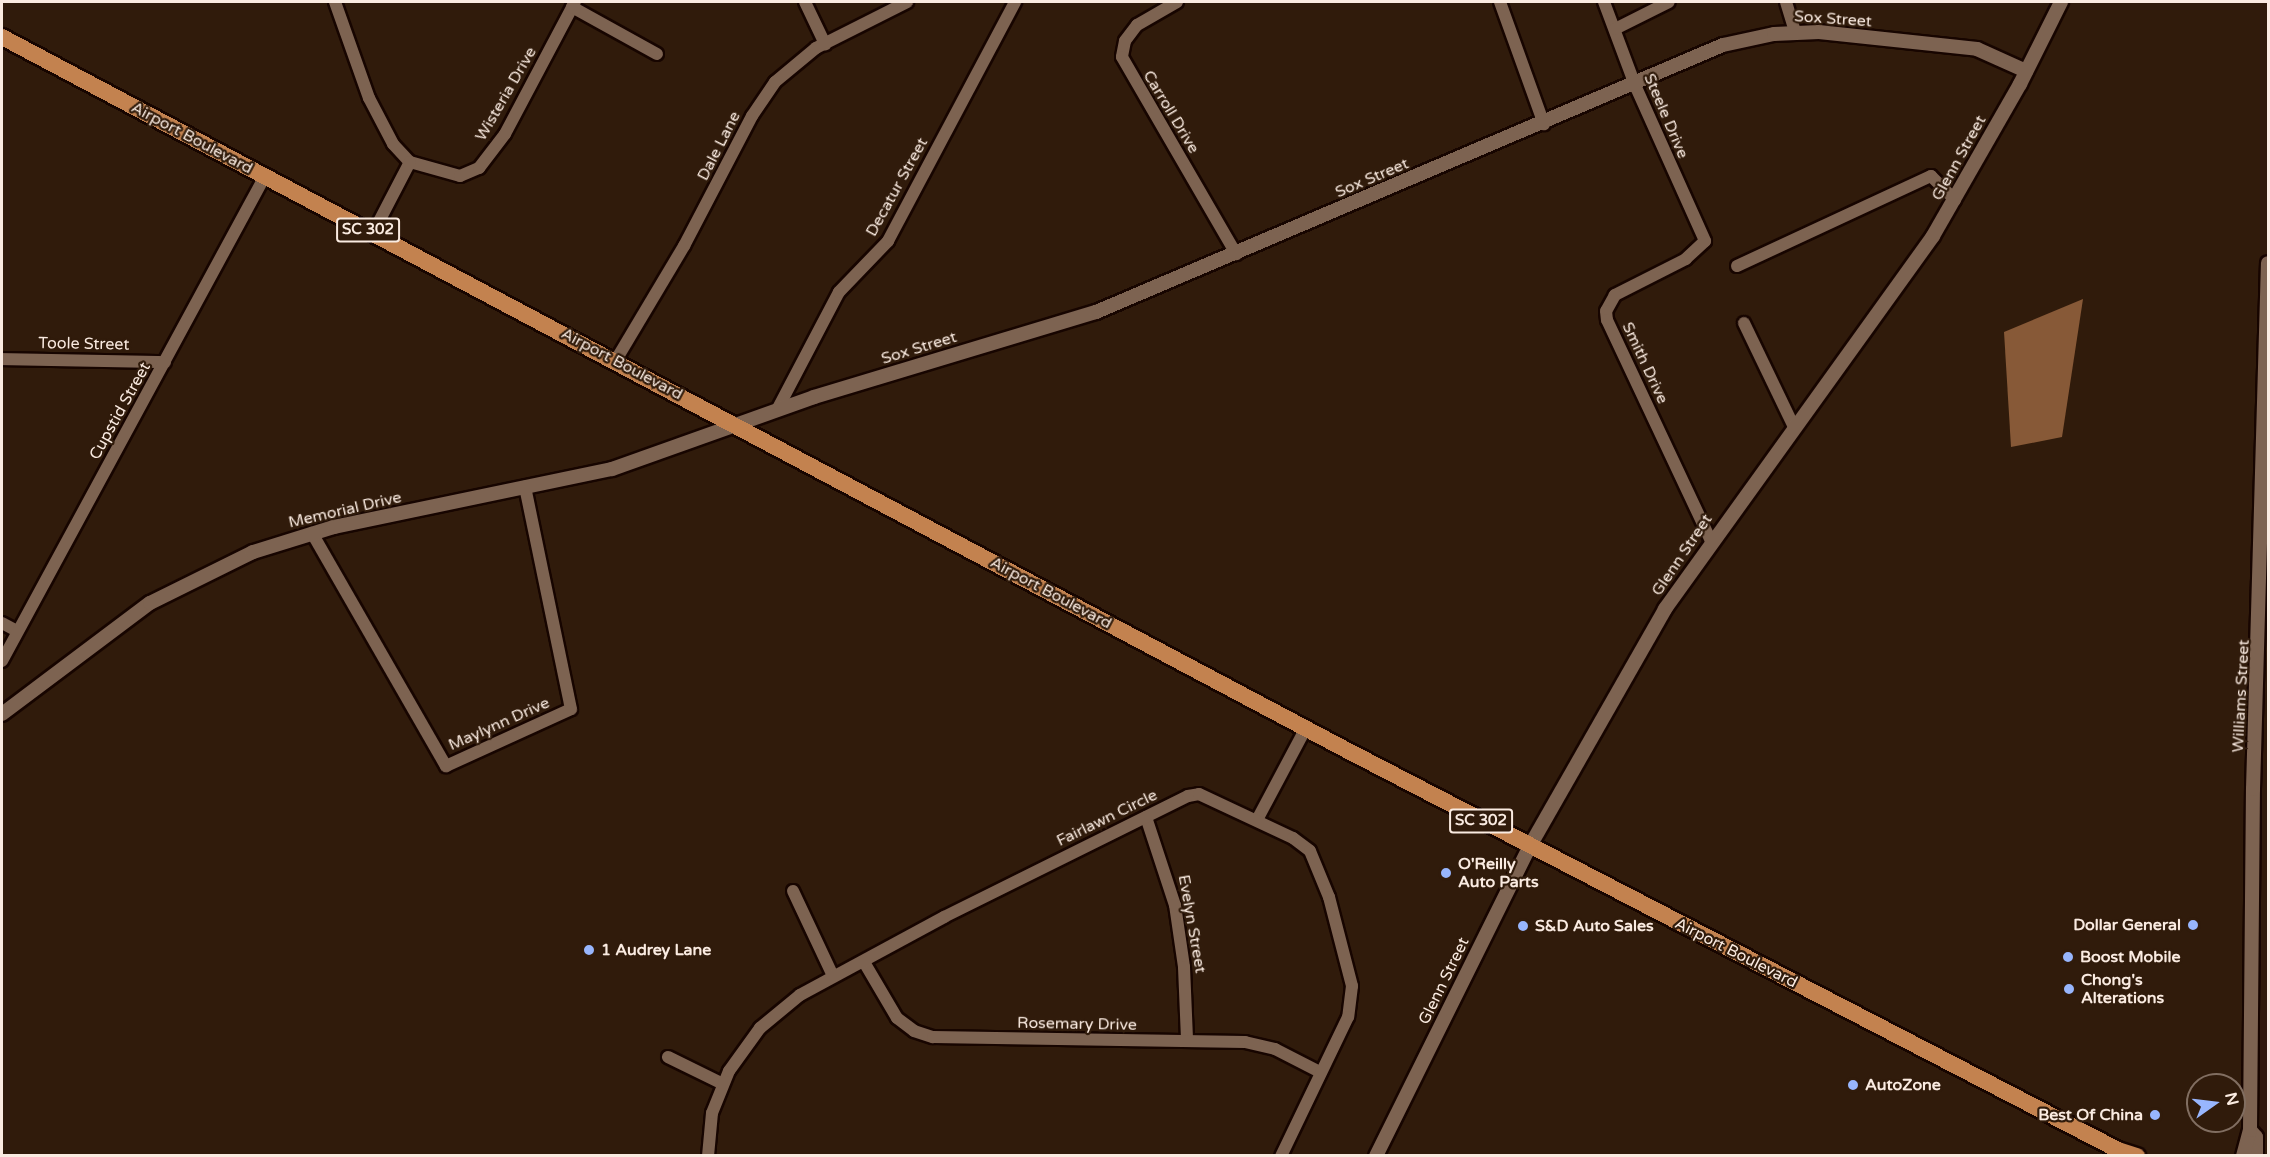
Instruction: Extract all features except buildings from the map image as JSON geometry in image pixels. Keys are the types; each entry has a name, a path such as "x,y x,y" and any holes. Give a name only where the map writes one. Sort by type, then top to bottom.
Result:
{"main road":[{"name":"Airport Boulevard","path":"2,37 616,360 1306,729 2108,1149 2137,1155"}],"street":[{"path":"335,2 378,117 393,144 410,162 373,233"},
{"path":"805,2 825,44"},
{"name":"Dale Lane","path":"616,360 684,246 763,99 790,67 825,44 907,2"},
{"name":"Decatur Street","path":"777,410 839,292 888,241 1015,2"},
{"name":"Carroll Drive","path":"1177,2 1137,25 1125,41 1122,57 1236,254"},
{"path":"1500,2 1544,124"},
{"name":"Steele Drive","path":"1604,2 1635,85 1705,241"},
{"path":"1615,29 1669,2"},
{"path":"1786,2 1795,32"},
{"name":"Glenn Street","path":"1376,1155 1530,846 1665,609 1711,541 1879,313 1955,200 2061,2"},
{"path":"574,4 657,54"},
{"name":"Wisteria Drive","path":"410,162 449,176 478,168 521,107 574,4"},
{"name":"Sox Street","path":"734,424 1096,312 1544,124 1635,85 1676,63 1723,45 1795,32 1977,49 2026,71"},
{"name":"Cupstid Street","path":"2,661 265,176"},
{"path":"1737,266 1930,176 1955,200"},
{"name":"Smith Drive","path":"1705,241 1686,259 1615,295 1606,311 1610,330 1711,541"},
{"name":"Williams Street","path":"2243,1155 2250,1130 2253,789 2268,263"},
{"path":"1744,323 1794,427"},
{"name":"Toole Street","path":"2,359 165,362"},
{"name":"Memorial Drive","path":"2,714 65,664 177,587 253,552 312,533 525,487 654,456 734,424"},
{"name":"Maylynn Drive","path":"312,533 446,766 571,709 525,487"},
{"path":"2,623 17,631"},
{"path":"1257,820 1306,729"},
{"name":"Fairlawn Circle","path":"708,1155 712,1113 723,1084 740,1053 760,1029 800,995 944,917 1146,817 1199,794 1257,820 1310,851 1320,868 1352,986 1351,1007 1281,1155"},
{"name":"Evelyn Street","path":"1146,817 1168,875 1179,926 1187,1040"},
{"path":"794,891 833,976"},
{"name":"Rosemary Drive","path":"864,962 897,1018 914,1030 933,1037 1187,1040 1255,1044 1285,1053 1320,1072"},
{"path":"668,1057 723,1084"},
{"name":"Williams Street","path":"2250,1130 2256,1137 2256,1155"}],"shaded area":[{"path":"2083,299 2062,437 2011,447 2004,332"}],"place":[{"name":"O'Reilly Auto Parts","path":"1446,873"},
{"name":"Dollar General","path":"2193,925"},
{"name":"S&D Auto Sales","path":"1523,926"},
{"name":"1 Audrey Lane","path":"589,950"},
{"name":"Boost Mobile","path":"2068,957"},
{"name":"Chong's Alterations","path":"2069,989"},
{"name":"AutoZone","path":"1853,1085"},
{"name":"Best Of China","path":"2155,1115"}]}
